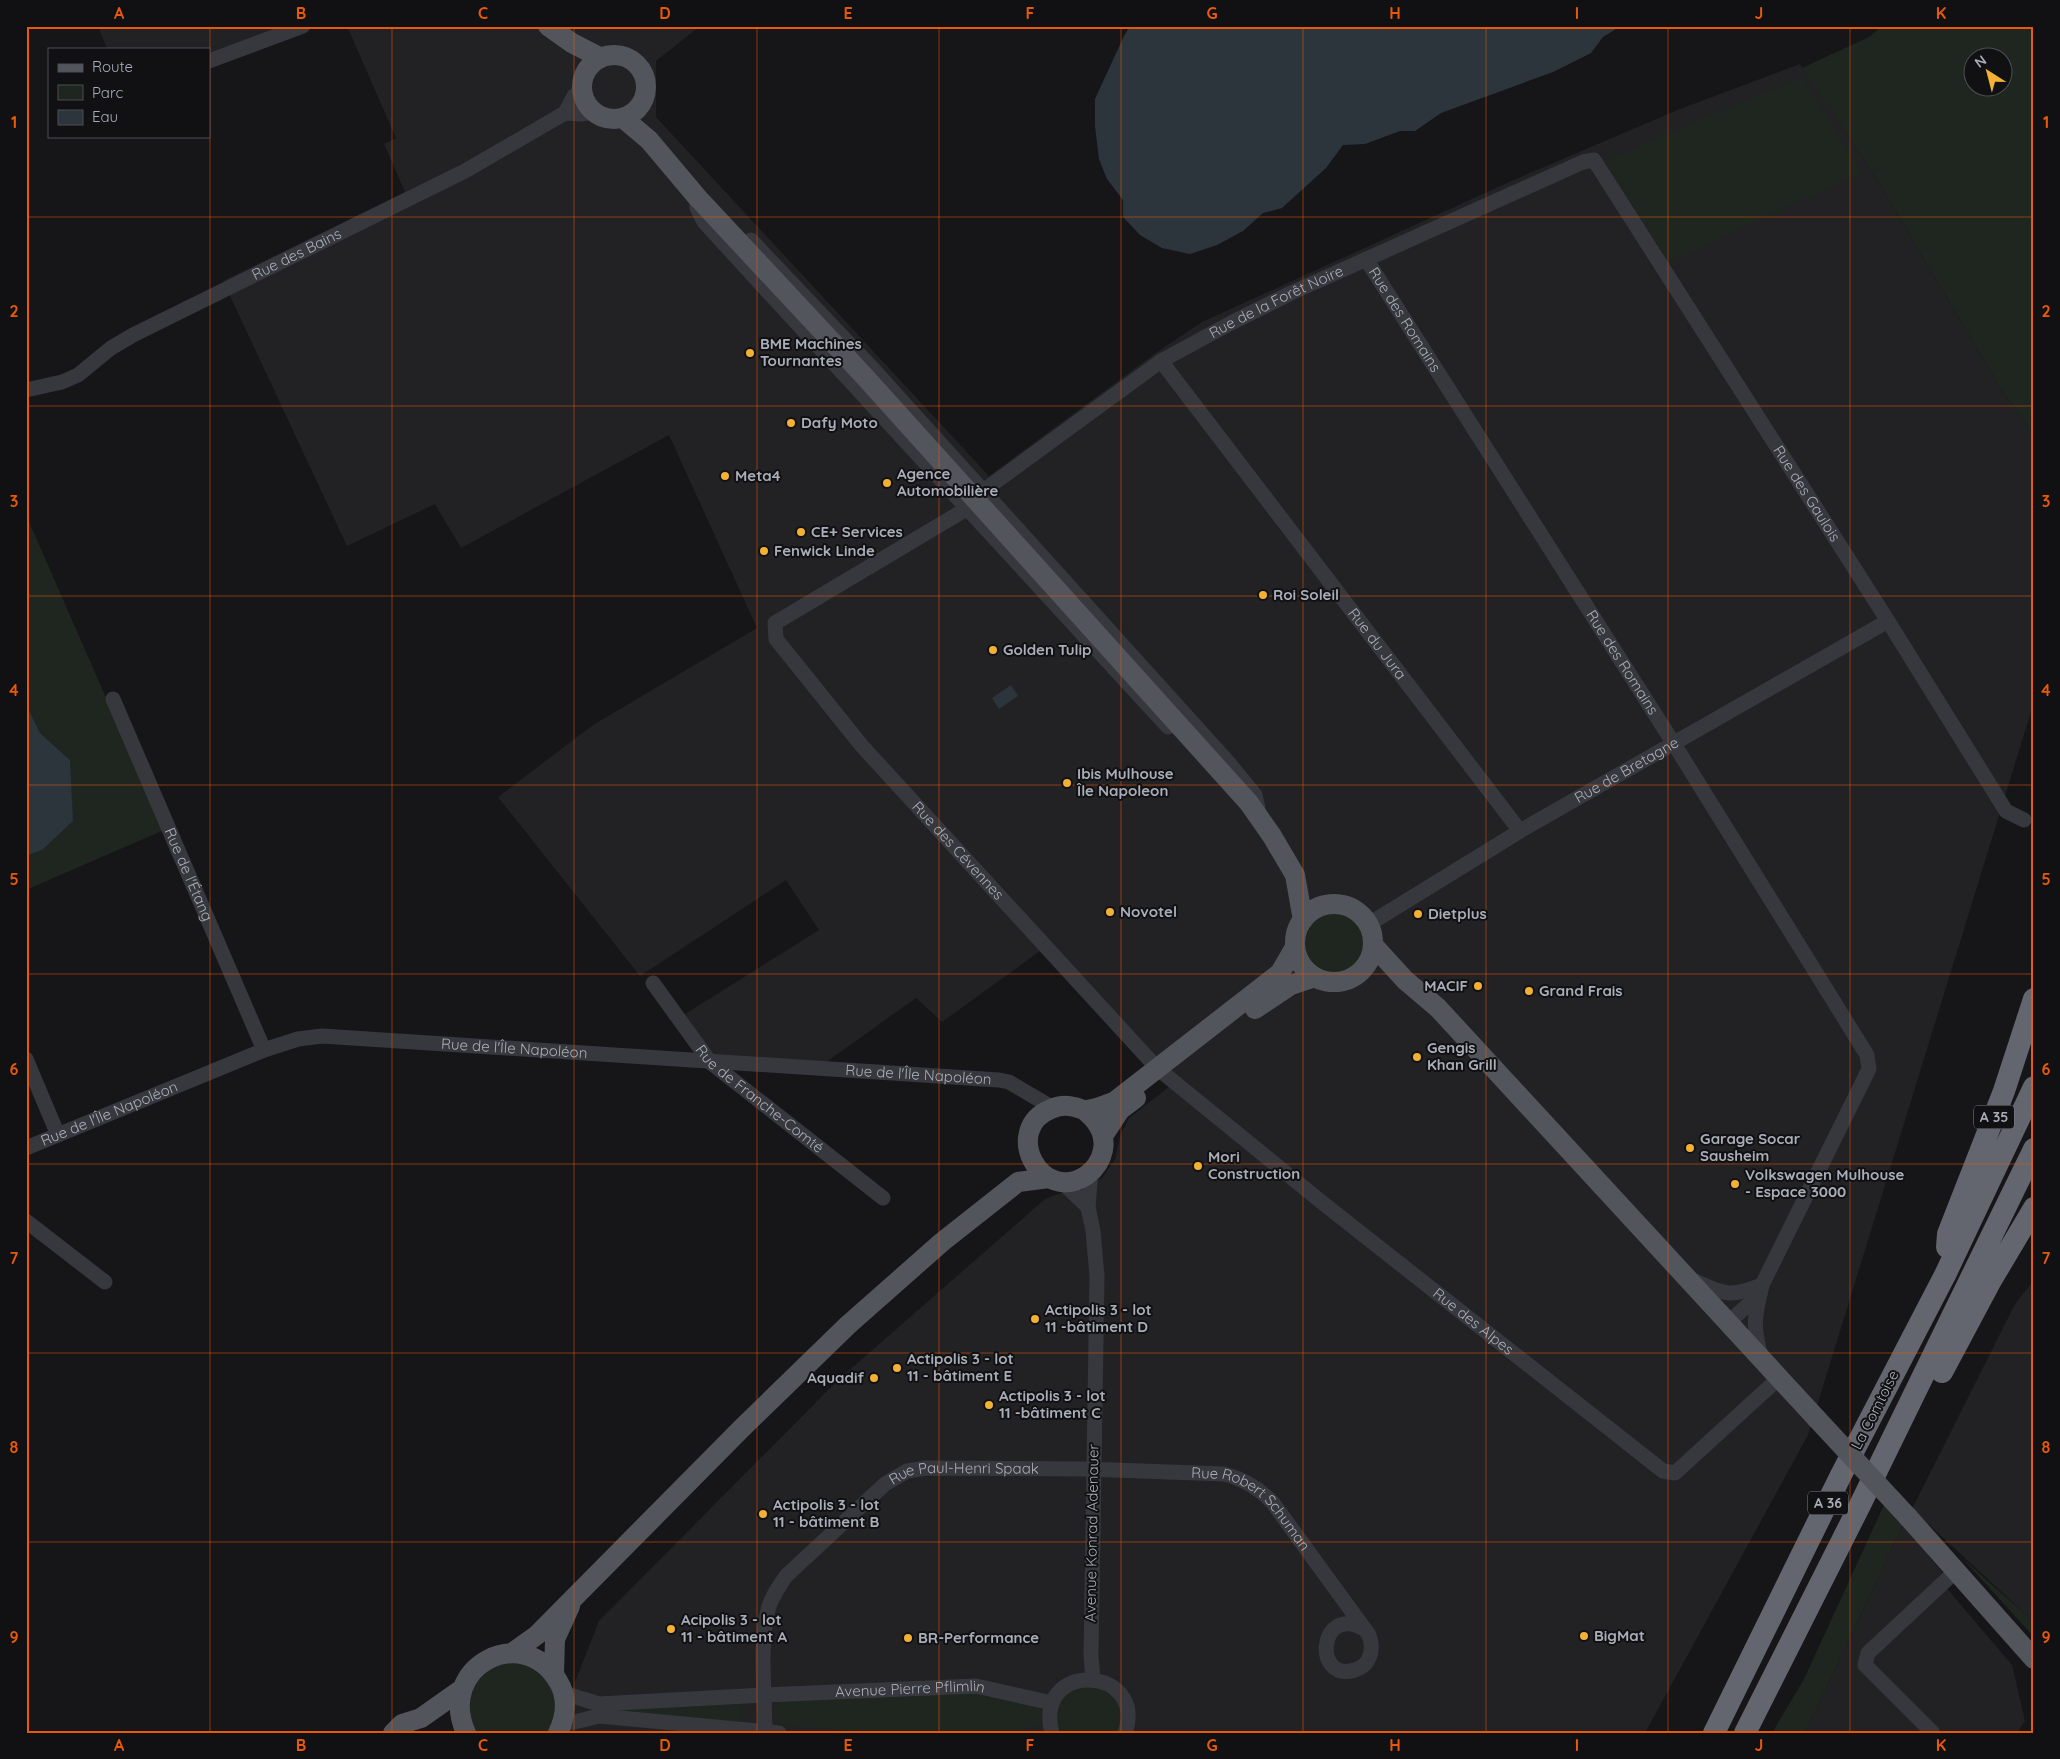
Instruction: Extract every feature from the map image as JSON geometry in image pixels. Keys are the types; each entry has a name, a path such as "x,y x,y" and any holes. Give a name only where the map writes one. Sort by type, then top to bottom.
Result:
{"highway":[{"name":"A 35","path":"1945,1275 1948,1234 2004,1091 2034,999"},
{"name":"La Comtoise","path":"1714,1733 1837,1484 1945,1275 2034,1087"},
{"name":"La Comtoise","path":"1745,1733 1915,1394 2034,1149"},
{"path":"1915,1394 1939,1377 1990,1282 2034,1208"}],"main road":[{"path":"548,26 572,43 590,73 586,102 593,112 610,119 623,118 634,112 641,105 646,89 644,77 640,69 632,61 618,56 590,73"},
{"path":"641,105 650,140"},
{"path":"623,118 650,140 697,197 865,377 1211,761 1260,817 1295,874 1329,904"},
{"path":"1295,874 1303,920"},
{"path":"1103,1136 1120,1110 1162,1071 1280,973 1295,947 1297,933 1303,920 1310,912 1329,904 1345,905 1358,912 1368,924 1374,938 1371,957 1365,968 1357,976 1347,981 1325,981 1314,977 1301,964 1295,947"},
{"path":"1374,946 1405,980 1438,1008 1729,1322 1956,1570 2034,1659"},
{"path":"1357,976 1380,976 1405,980"},
{"path":"512,1654 537,1635 573,1600 848,1325 942,1242 1018,1182 1028,1151 1028,1141 1034,1122 1040,1116 1053,1108 1064,1106 1084,1110 1114,1102 1275,994 1290,985 1314,977"},
{"path":"1018,1182 1072,1181 1092,1171 1099,1161 1103,1149 1103,1136 1093,1117 1084,1110"},
{"path":"1028,1151 1032,1162 1039,1171 1055,1180"},
{"path":"554,1674 555,1639 573,1600"},
{"path":"421,1718 463,1727 459,1710 462,1689 469,1675 480,1664 502,1655 512,1654 534,1658 554,1674 563,1693 565,1711 560,1729"},
{"path":"393,1733 402,1724 421,1718 462,1689"}],"street":[{"path":"210,61 303,26"},
{"name":"Rue des Bains","path":"26,390 62,382 78,375 111,348 133,335 465,171 565,113 590,73"},
{"name":"Rue des Bains","path":"565,113 581,114 593,112"},
{"name":"Rue de la Forêt Noire","path":"983,491 1161,361 1231,323 1366,259 1583,162 1594,160"},
{"name":"Rue des Gaulois","path":"1594,160 1888,621 2006,811 2024,820"},
{"path":"1211,761 1196,756 1182,743 704,222 697,208 697,197 721,209 874,370 1228,762 1256,795 1260,817"},
{"name":"Rue des Romains","path":"1366,259 1674,744 1867,1055 1869,1068 1761,1290"},
{"name":"Rue du Jura","path":"1161,361 1520,831"},
{"name":"Rue des Cévennes","path":"968,508 775,623 776,639 862,746 1162,1071"},
{"name":"Rue de Bretagne","path":"1368,924 1520,831 1888,621"},
{"name":"Rue de l'Étang","path":"113,699 264,1050"},
{"name":"Rue de Franche-Comté","path":"653,983 710,1062 884,1198"},
{"name":"Rue de l'Île Napoléon","path":"26,1148 264,1050 298,1039 322,1036 971,1077 1010,1082 1053,1108"},
{"path":"26,1059 58,1135"},
{"name":"Rue des Alpes","path":"1162,1071 1324,1204 1663,1471 1675,1473 1779,1378"},
{"path":"1020,1089 1034,1122"},
{"name":"Avenue Konrad Adenauer","path":"1092,1171 1088,1207 1093,1231 1096,1276 1092,1679"},
{"path":"1055,1180 1088,1207"},
{"path":"26,1221 105,1282"},
{"path":"1689,1279 1728,1294 1761,1290"},
{"path":"1729,1322 1761,1290"},
{"path":"1761,1290 1755,1312 1754,1329 1761,1358"},
{"name":"Rue Paul-Henri Spaak","path":"765,1695 765,1630 768,1609 776,1591 786,1576 885,1484 907,1471 926,1468 1093,1470"},
{"name":"Rue Robert Schuman","path":"1093,1470 1224,1474 1240,1478 1256,1487 1273,1503 1372,1642 1370,1658 1359,1668 1344,1671 1331,1663 1325,1649 1330,1634 1342,1625"},
{"path":"1933,1733 1865,1666 1868,1653 1956,1570"},
{"path":"1342,1599 1342,1625 1357,1626 1364,1629"},
{"path":"1052,1733 1049,1723 1052,1703 1059,1692 1068,1684 1092,1679 1105,1682 1115,1689 1123,1699 1128,1711 1128,1724 1125,1733"},
{"name":"Avenue Pierre Pflimlin","path":"563,1693 599,1704 976,1686 1052,1703"},
{"path":"560,1729 599,1716 770,1732 765,1695"}],"shaded area":[{"path":"98,26 286,26 210,55 210,48 107,48"},
{"path":"347,26 700,26 656,61 656,117 989,476 1157,352 1202,322 1509,182 1680,109 1800,64 1873,173 2001,389 2034,435 2034,702 1808,1435 1645,1733 571,1733 573,1687 599,1621 837,1381 1045,1199 1102,1178 1115,1159 1120,1136 1129,1118 1169,1087 1040,951 942,1022 916,998 825,1063 711,1054 682,1016 819,930 786,880 640,976 498,797 593,725 757,628 669,435 461,548 435,504 347,546 223,281 405,192 384,144 396,138"},
{"path":"2034,1280 2034,1622 1912,1509 2015,1304"},
{"path":"1903,1525 1943,1573 1938,1578 2012,1665 2025,1721 2017,1733 1805,1733"}],"green space":[{"path":"1882,26 2034,26 2034,435 2001,389 1873,173 1802,68 1869,37"},
{"path":"1802,77 1862,172 1669,262 1607,166 1610,158"},
{"path":"26,515 164,830 26,890 26,856 42,850 70,760 40,733 26,704"},
{"path":"1327,912 1339,912 1355,921 1362,931 1364,943 1362,955 1355,965 1339,974 1327,974 1316,969 1307,960 1302,949 1302,937 1307,926 1316,917"},
{"path":"1884,1505 1903,1525 1805,1733 1772,1733 1804,1679"},
{"path":"1961,1557 2034,1622 2034,1637"},
{"path":"510,1658 545,1671 560,1703 551,1733 472,1733 464,1710 477,1673"},
{"path":"1096,1685 1112,1695 1119,1705 1121,1720 1117,1733 1060,1733 1058,1714 1065,1695 1076,1688"},
{"path":"976,1691 1041,1708 1043,1715 1039,1726 1012,1733 877,1733 780,1725 775,1722 775,1705 779,1701"},
{"path":"739,1702 742,1704 741,1720 738,1723 603,1712 603,1708"}],"water":[{"path":"1130,26 1621,26 1603,37 1591,53 1553,72 1441,113 1415,131 1400,131 1365,144 1343,145 1326,168 1282,208 1263,213 1243,231 1217,245 1190,254 1162,248 1140,235 1123,217 1123,200 1107,179 1099,159 1095,126 1095,99"},
{"path":"1011,685 1018,696 999,709 992,698"},
{"path":"26,704 40,733 70,760 73,821 42,850 26,856"}],"place":[{"name":"BME Machines Tournantes","path":"750,353"},
{"name":"Dafy Moto","path":"791,423"},
{"name":"Meta4","path":"725,476"},
{"name":"Agence Automobilière","path":"887,483"},
{"name":"CE+ Services","path":"801,532"},
{"name":"Fenwick Linde","path":"764,551"},
{"name":"Roi Soleil","path":"1263,595"},
{"name":"Golden Tulip","path":"993,650"},
{"name":"Ibis Mulhouse Île Napoleon","path":"1067,783"},
{"name":"Novotel","path":"1110,912"},
{"name":"Dietplus","path":"1418,914"},
{"name":"MACIF","path":"1478,986"},
{"name":"Grand Frais","path":"1529,991"},
{"name":"Gengis Khan Grill","path":"1417,1057"},
{"name":"Garage Socar Sausheim","path":"1690,1148"},
{"name":"Mori Construction","path":"1198,1166"},
{"name":"Volkswagen Mulhouse - Espace 3000","path":"1735,1184"},
{"name":"Actipolis 3 - lot 11 -bâtiment D","path":"1035,1319"},
{"name":"Actipolis 3 - lot 11 - bâtiment E","path":"897,1368"},
{"name":"Aquadif","path":"874,1378"},
{"name":"Actipolis 3 - lot 11 -bâtiment C","path":"989,1405"},
{"name":"Actipolis 3 - lot 11 - bâtiment B","path":"763,1514"},
{"name":"Acipolis 3 - lot 11 - bâtiment A","path":"671,1629"},
{"name":"BigMat","path":"1584,1636"},
{"name":"BR-Performance","path":"908,1638"}]}
